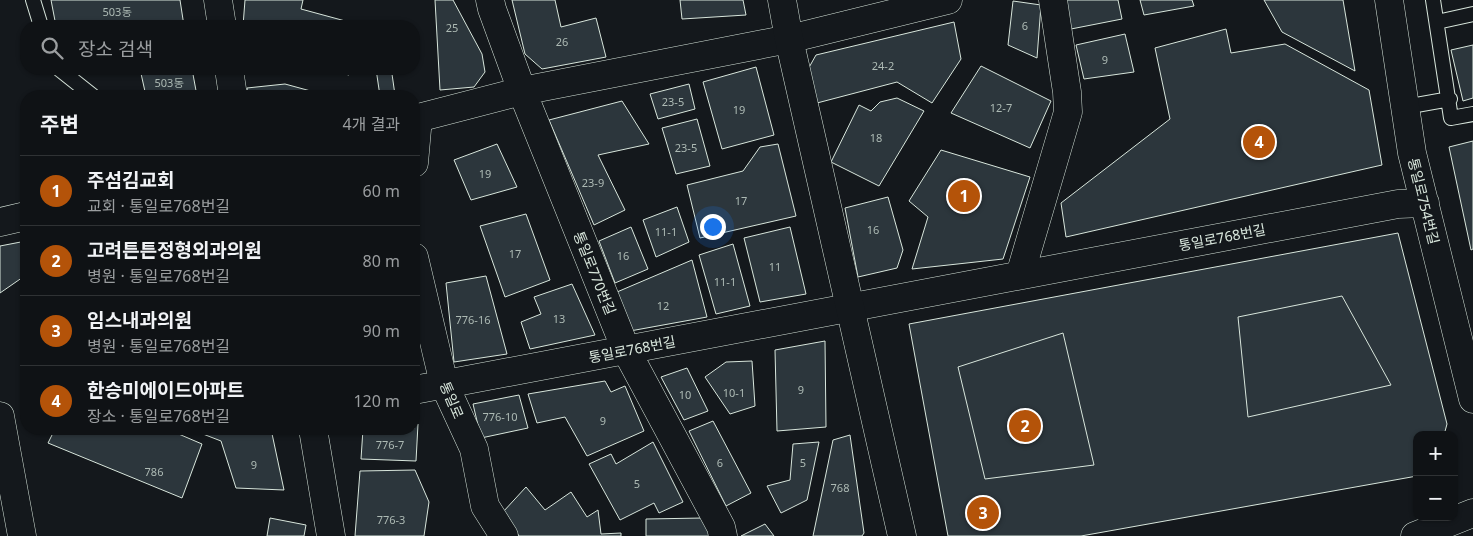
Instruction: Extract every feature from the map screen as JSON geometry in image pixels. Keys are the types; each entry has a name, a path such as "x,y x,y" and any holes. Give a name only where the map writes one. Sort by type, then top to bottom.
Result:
{"street":[{"path":"218,0 221,20"},
{"name":"통일로770번길","path":"490,0 522,91 626,350 721,527 723,536"},
{"path":"782,0 789,39 902,536"},
{"path":"420,117 522,91 789,39 948,0"},
{"path":"1020,275 1068,112 1067,92 1052,0"},
{"name":"통일로754번길","path":"1389,0 1412,153 1473,399"},
{"path":"230,75 232,90"},
{"name":"통일로768번길","path":"420,389 1398,204 1425,203"},
{"path":"0,222 20,217"},
{"name":"통일로","path":"420,283 444,384 474,449 485,506 504,536"},
{"path":"0,416 22,536"},
{"path":"313,435 330,536"},
{"path":"1415,536 1473,513"}],"lane":[{"path":"33,0 39,20"},
{"path":"1433,0 1450,99 1451,118 1473,114"},
{"path":"1437,22 1473,14"},
{"path":"67,75 85,90"},
{"path":"1405,107 1450,99"}],"building":[{"path":"51,0 180,0 183,20 55,20"},
{"path":"245,0 303,0 301,9 342,20 243,20"},
{"path":"435,0 453,0 482,54 485,72 474,87 440,90"},
{"path":"512,0 555,0 561,27 596,18 606,57 542,69 525,54"},
{"path":"680,0 743,0 746,15 682,19"},
{"path":"1066,0 1118,0 1122,19 1071,29"},
{"path":"1140,0 1192,0 1194,6 1144,15"},
{"path":"1264,0 1343,0 1355,71 1282,32"},
{"path":"1013,1 1041,5 1037,58 1008,45"},
{"path":"954,22 961,59 932,103 897,82 817,103 807,71 816,55"},
{"path":"1226,29 1231,53 1285,44 1369,90 1382,165 1066,237 1061,203 1170,119 1155,48"},
{"path":"1125,34 1134,72 1084,79 1076,45"},
{"path":"1473,45 1473,98 1463,101 1451,50"},
{"path":"981,66 1051,101 1030,148 951,113"},
{"path":"756,67 774,135 722,149 703,82"},
{"path":"141,75 193,75 196,90 145,90"},
{"path":"377,75 392,75 394,90 379,90"},
{"path":"285,84 307,90 247,90 247,88"},
{"path":"689,84 695,109 658,119 650,94"},
{"path":"897,98 924,111 879,186 831,162 859,105 871,111 880,102"},
{"path":"622,101 649,144 598,155 625,210 594,225 549,120"},
{"path":"697,119 710,166 676,174 662,128"},
{"path":"1473,141 1473,249 1471,250 1449,147"},
{"path":"497,144 517,187 471,200 454,160"},
{"path":"778,144 796,216 700,238 687,185 743,171 760,147"},
{"path":"941,150 1030,177 1003,259 912,269 928,217 909,201"},
{"path":"888,197 903,250 897,268 858,277 845,208"},
{"path":"677,207 689,242 656,257 643,220"},
{"path":"526,214 550,280 505,297 480,226"},
{"path":"631,227 648,269 615,283 599,241"},
{"path":"790,227 806,294 760,302 744,238"},
{"path":"1398,233 1447,424 1445,431 1413,431 1413,477 1081,536 948,536 909,324"},
{"path":"20,242 20,279 0,293 0,246"},
{"path":"733,244 750,306 716,314 699,255"},
{"path":"692,260 707,317 630,331 617,292"},
{"path":"486,276 507,354 454,362 446,283"},
{"path":"572,284 595,335 530,349 521,322 541,314 534,297"},
{"path":"1342,296 1391,385 1248,417 1238,317"},
{"path":"1063,333 1094,465 985,479 958,367"},
{"path":"825,341 826,427 777,431 775,350"},
{"path":"752,361 755,406 730,414 705,377 726,362"},
{"path":"687,368 708,411 684,420 661,377"},
{"path":"605,381 611,392 625,386 644,431 587,456 565,417 537,423 528,394"},
{"path":"519,395 528,428 481,438 473,404"},
{"path":"713,421 751,493 726,506 689,431"},
{"path":"52,435 181,435 202,444 182,498 48,443"},
{"path":"206,435 272,435 284,490 236,488 221,441"},
{"path":"363,435 417,435 416,461 361,459"},
{"path":"850,435 864,533 862,536 813,536 833,440"},
{"path":"653,442 683,502 659,513 654,503 620,520 589,464 611,454 616,464"},
{"path":"819,442 807,500 781,513 767,486 790,480 793,444"},
{"path":"415,470 429,502 424,536 355,536 360,471"},
{"path":"526,487 545,510 571,492 587,517 598,510 601,534 621,533 621,536 519,536 503,512"},
{"path":"270,518 306,525 304,536 267,536"},
{"path":"703,518 710,536 646,536 646,519"},
{"path":"765,524 774,536 741,536"}],"place":[{"name":"한승미에이드아파트","path":"1259,142"},
{"name":"주섬김교회","path":"964,196"},
{"name":"고려튼튼정형외과의원","path":"1025,426"},
{"name":"임스내과의원","path":"983,513"}]}
